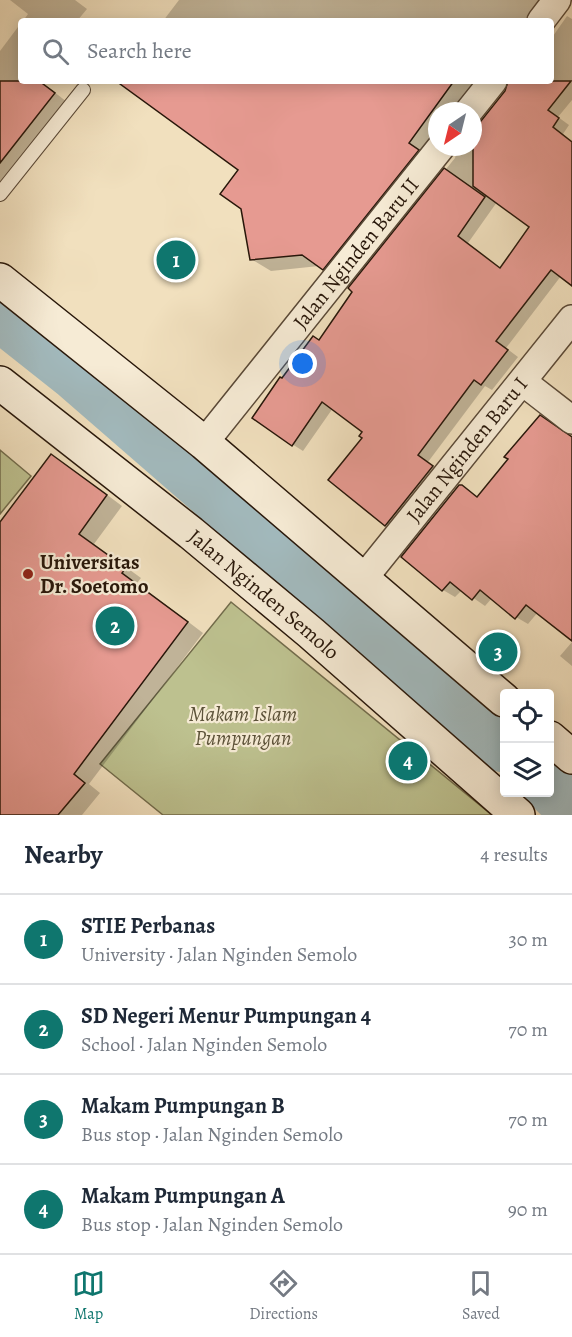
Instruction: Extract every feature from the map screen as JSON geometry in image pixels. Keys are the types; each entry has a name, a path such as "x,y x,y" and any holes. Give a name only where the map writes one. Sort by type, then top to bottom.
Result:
{"main road":[{"path":"0,279 204,443 500,697"},
{"name":"Jalan Nginden Semolo","path":"0,383 191,533 312,633 518,815"},
{"path":"554,742 572,757"}],"street":[{"path":"543,18 557,0"},
{"path":"476,102 491,84"},
{"name":"Jalan Nginden Baru II","path":"204,443 434,156"},
{"name":"Jalan Nginden Baru I","path":"363,579 572,319"},
{"path":"523,382 572,420"}],"lane":[{"path":"0,194 83,90"}],"green space":[{"path":"0,450 31,476 0,514"},
{"name":"Makam Islam Pumpungan","path":"231,602 492,815 163,815 100,764"}],"building":[{"path":"0,81 43,84 55,93 0,163"},
{"path":"554,81 571,81 548,110 559,118 553,127 572,142 572,286 551,270 496,341 508,350 481,385 474,380 418,455 433,466 385,526 328,480 362,438 359,436 362,432 322,402 292,446 252,418 280,377 282,378 313,336 319,340 352,292 348,288 444,168 485,197 458,236 500,268 529,227 473,186 473,156 482,156 482,120 505,91 507,84 554,84"},
{"path":"120,84 452,84 439,102 428,102 428,117 409,143 419,150 323,270 302,255 250,260 241,209 220,194 238,170"},
{"path":"540,415 572,437 572,641 526,605 515,619 480,590 472,600 450,582 442,591 401,557 459,485 477,497 508,459 504,457"},
{"path":"51,454 107,495 79,534 126,568 122,573 188,622 74,774 85,783 58,815 0,815 0,522"}],"waterway":[{"path":"0,312 77,373 503,743"},
{"path":"554,788 572,805"}],"place":[{"name":"STIE Perbanas","path":"176,260"},
{"name":"Universitas Dr. Soetomo","path":"28,574"},
{"name":"SD Negeri Menur Pumpungan 4","path":"115,626"},
{"name":"Makam Pumpungan B","path":"498,652"},
{"name":"Makam Pumpungan A","path":"408,761"}]}
